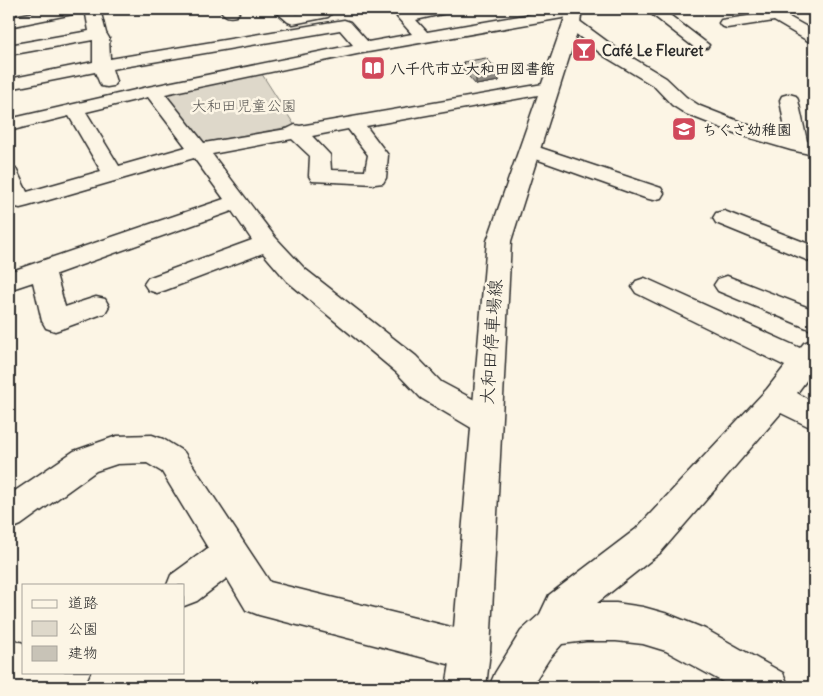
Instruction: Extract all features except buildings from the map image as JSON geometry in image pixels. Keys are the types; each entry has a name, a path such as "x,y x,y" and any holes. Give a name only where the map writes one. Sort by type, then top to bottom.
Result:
{"street":[{"path":"9,22 44,12 72,9"},
{"path":"92,9 98,34 101,38 102,66 109,86 118,98"},
{"path":"423,37 405,17 446,9"},
{"path":"653,9 701,45"},
{"path":"280,14 293,19 342,10"},
{"path":"728,23 770,12 812,44"},
{"path":"9,126 118,98 364,48 575,13 610,52 660,82 679,101 693,110 744,130 806,147"},
{"name":"大和田停車場線","path":"466,687 499,240 575,13"},
{"path":"9,84 102,66 344,25 364,48"},
{"path":"9,50 98,34"},
{"path":"9,172 20,201 199,150 295,131 353,123 549,88"},
{"path":"153,91 267,242 296,275 406,364 431,390 486,421"},
{"path":"789,100 806,147"},
{"path":"74,109 113,174"},
{"path":"295,131 320,155 320,176 375,178 378,155 353,123"},
{"path":"529,150 653,193"},
{"path":"9,281 237,202"},
{"path":"724,218 814,255"},
{"path":"157,284 267,242"},
{"path":"43,270 55,321 96,306"},
{"path":"727,285 814,322"},
{"path":"509,687 535,645 553,627 562,608 648,542 777,396 809,356 645,287"},
{"path":"777,396 814,417"},
{"path":"9,514 85,461 117,450 152,449 173,462 259,597 470,651"},
{"path":"185,587 231,553"},
{"path":"553,627 577,622 628,622 668,631 702,647 770,687"},
{"path":"9,657 22,687"},
{"path":"50,687 67,674"}],"green space":[{"name":"大和田児童公園","path":"260,71 295,126 201,143 164,91"}],"place":[{"name":"Café Le Fleuret","path":"584,50"},
{"name":"八千代市立大和田図書館","path":"373,68"},
{"name":"ちぐさ幼稚園","path":"684,129"}]}
